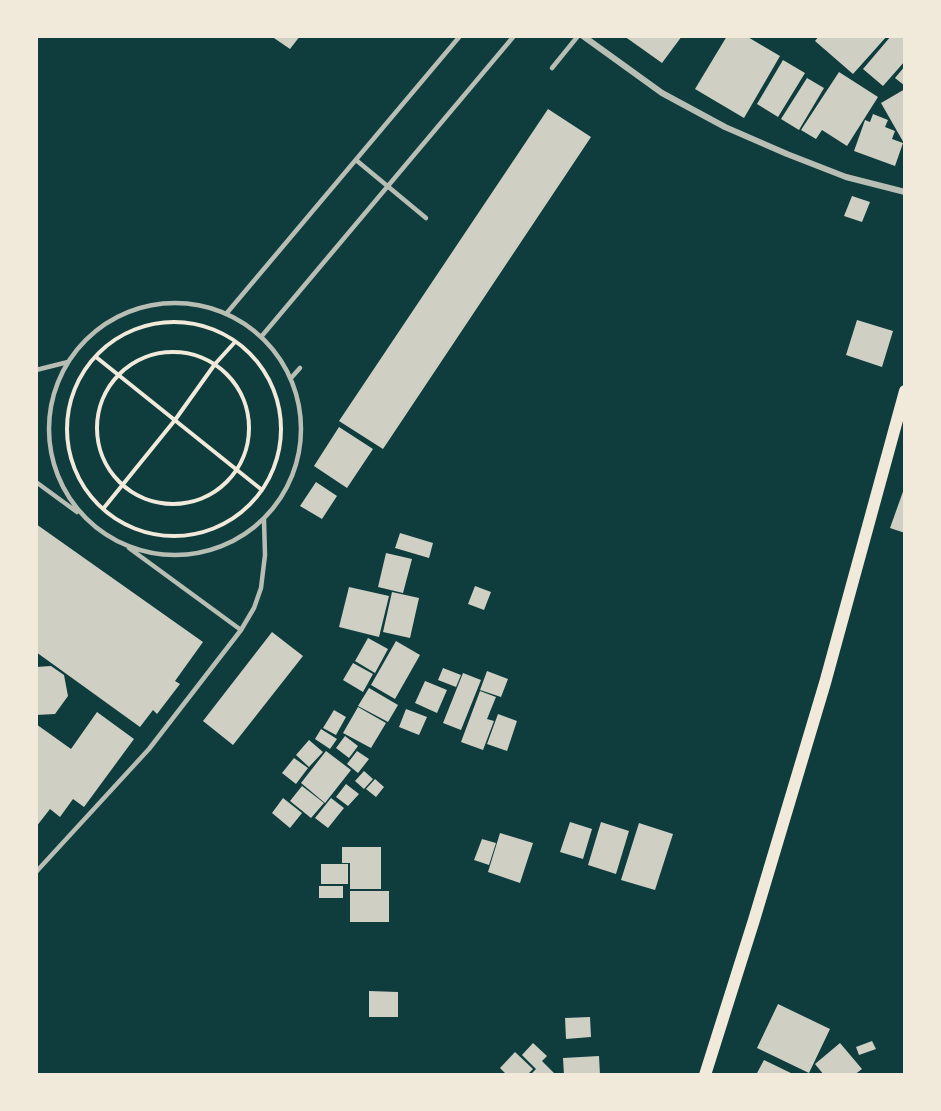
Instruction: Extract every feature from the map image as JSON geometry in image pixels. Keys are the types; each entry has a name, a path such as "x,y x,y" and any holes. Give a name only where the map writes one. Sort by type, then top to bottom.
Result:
{"main road":[{"path":"705,1075 758,909 825,683 905,391"}],"street":[{"path":"583,36 662,93 725,127 846,177 905,192"}],"lane":[{"path":"226,314 460,36"},
{"path":"261,337 514,36"},
{"path":"552,68 578,36"},
{"path":"356,160 426,218"},
{"path":"84,517 69,499 58,477 51,454 48,430 50,407 57,383 81,344 98,329 117,317 160,304 183,303 205,307 226,314 251,328 273,349 291,378 299,402 302,428 300,453 292,478 280,500 264,520 244,535 198,554 173,555 148,552 124,545"},
{"path":"36,370 68,362"},
{"path":"291,378 300,368"},
{"path":"36,482 103,533 124,545 241,630"},
{"path":"36,872 149,749 241,630 254,608 261,588 265,555 264,520"}],"path":[{"path":"178,323 195,325 211,329 236,342 253,357 263,370 272,385 280,411 281,438 278,457 272,474 262,490 237,516 220,526 185,536 148,533 114,518 87,492 71,459 67,426 73,393 80,378 96,357 114,341 144,327 178,323"},
{"path":"104,509 175,420 215,364 236,342"},
{"path":"173,351 198,356 215,364 230,376 238,387 248,411 249,436 243,461 237,470 219,489 185,503 162,503 150,500 123,485 110,471 104,460 97,435 99,410 109,387 118,375 136,361 173,351"},
{"path":"96,357 262,490"}],"building":[{"path":"271,36 300,36 290,49"},
{"path":"624,36 682,36 662,63"},
{"path":"727,36 746,36 780,56 744,118 695,89"},
{"path":"819,36 887,36 853,74 815,41"},
{"path":"891,36 905,36 905,61 883,86 863,69"},
{"path":"783,60 805,73 778,117 757,104"},
{"path":"905,66 905,86 895,78"},
{"path":"839,72 878,97 847,146 822,130 816,139 801,130"},
{"path":"807,78 824,88 799,130 781,119"},
{"path":"905,89 905,145 881,103"},
{"path":"548,109 591,137 383,449 339,421"},
{"path":"873,114 888,120 885,127 895,131 892,139 903,143 895,166 854,151 865,120 870,122"},
{"path":"852,196 870,202 862,222 844,216"},
{"path":"857,320 893,331 882,367 846,355"},
{"path":"339,427 373,449 347,488 314,466"},
{"path":"316,482 337,496 322,519 300,506"},
{"path":"905,486 905,533 890,528"},
{"path":"36,524 203,642 175,681 180,684 157,714 153,710 140,727 36,652"},
{"path":"400,533 433,543 429,558 395,548"},
{"path":"386,553 412,559 403,593 378,587"},
{"path":"475,586 491,592 484,610 468,604"},
{"path":"349,587 389,596 379,637 339,627"},
{"path":"392,592 419,598 410,638 383,632"},
{"path":"272,632 303,656 233,745 203,721"},
{"path":"368,638 388,649 375,673 355,661"},
{"path":"396,641 420,655 395,699 371,685"},
{"path":"353,663 373,674 363,692 343,680"},
{"path":"51,666 64,675 68,696 55,714 36,715 36,667"},
{"path":"443,668 461,675 456,687 438,680"},
{"path":"487,671 508,679 501,697 480,690"},
{"path":"463,673 481,680 461,730 443,723"},
{"path":"425,681 447,690 437,713 415,703"},
{"path":"369,688 398,705 388,722 358,706"},
{"path":"480,691 496,697 487,719 494,721 483,750 461,742"},
{"path":"358,707 386,723 371,748 343,733"},
{"path":"406,709 427,717 419,735 399,727"},
{"path":"334,710 346,717 336,735 323,728"},
{"path":"97,712 134,739 84,807 73,799 60,817 50,809 36,827 36,724 71,749"},
{"path":"498,714 517,721 507,751 487,744"},
{"path":"321,729 337,739 330,749 315,739"},
{"path":"345,736 358,746 349,758 336,748"},
{"path":"309,740 323,752 309,767 296,755"},
{"path":"326,751 351,770 325,803 301,783"},
{"path":"357,751 369,759 358,773 347,764"},
{"path":"294,758 308,768 296,784 282,773"},
{"path":"364,771 373,779 364,789 355,781"},
{"path":"375,779 384,787 376,797 366,789"},
{"path":"346,784 359,794 348,806 336,797"},
{"path":"302,786 324,803 311,818 290,801"},
{"path":"283,798 302,813 290,828 272,813"},
{"path":"331,798 344,808 328,828 315,818"},
{"path":"570,822 592,829 583,859 560,852"},
{"path":"601,822 629,831 616,874 588,865"},
{"path":"639,823 673,834 655,890 621,880"},
{"path":"500,833 533,843 520,883 488,872"},
{"path":"482,839 496,843 489,865 474,860"},
{"path":"342,847 381,847 381,889 350,889 350,863 342,863"},
{"path":"321,864 348,864 348,884 321,884"},
{"path":"319,886 343,886 343,898 319,898"},
{"path":"350,891 389,891 389,922 350,922"},
{"path":"369,991 398,992 398,1017 369,1017"},
{"path":"778,1004 830,1029 809,1073 757,1048"},
{"path":"590,1017 591,1037 566,1039 565,1018"},
{"path":"872,1041 876,1049 859,1055 856,1047"},
{"path":"533,1043 547,1056 542,1061 556,1075 530,1075 536,1069 522,1055"},
{"path":"840,1043 862,1069 854,1075 824,1075 815,1064"},
{"path":"515,1052 533,1069 527,1075 507,1075 500,1068"},
{"path":"599,1056 600,1075 564,1075 563,1058"},
{"path":"764,1060 795,1075 756,1075"}]}
